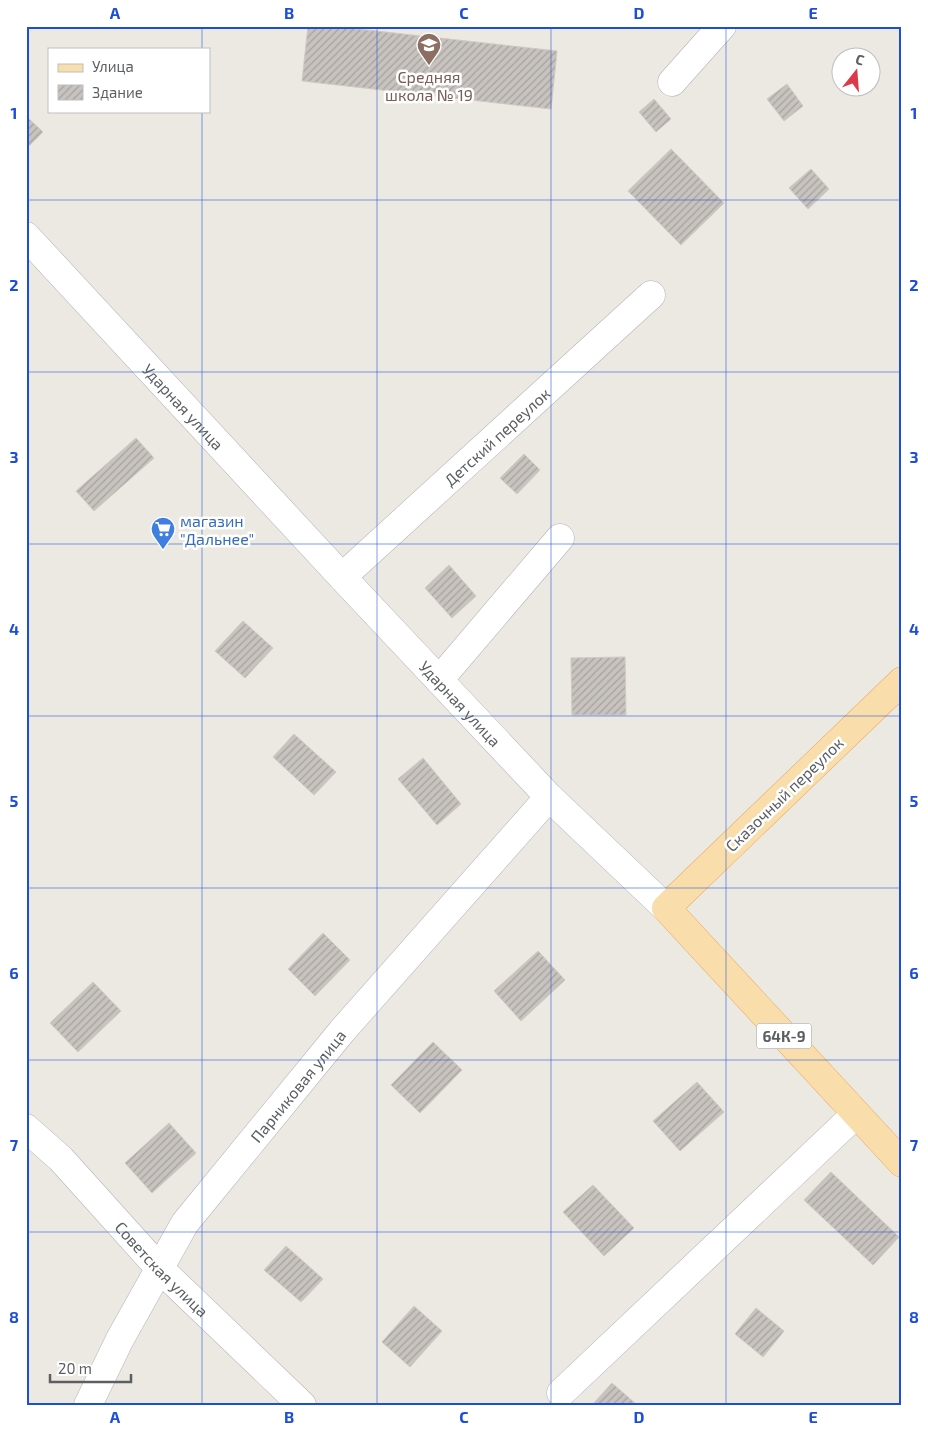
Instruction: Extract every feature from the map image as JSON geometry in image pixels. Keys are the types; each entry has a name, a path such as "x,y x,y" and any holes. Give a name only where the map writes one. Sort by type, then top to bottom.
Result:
{"main road":[{"name":"Сказочный переулок","path":"666,908 902,681"},
{"name":"Ударная улица","path":"666,908 902,1163"}],"street":[{"path":"672,82 722,26"},
{"name":"Ударная улица","path":"26,236 549,797 666,908"},
{"name":"Детский переулок","path":"342,577 651,295"},
{"path":"439,680 560,538"},
{"name":"Парниковая улица","path":"88,1405 120,1339 185,1223 342,1032 549,797"},
{"path":"561,1393 856,1114"},
{"name":"Советская улица","path":"26,1128 61,1160 160,1269 302,1405"}],"building":[{"name":"Средняя школа № 19","path":"308,26 331,26 557,51 551,109 302,81"},
{"path":"787,84 803,106 784,121 767,99"},
{"path":"654,99 671,119 656,132 639,112"},
{"path":"26,116 43,132 26,149"},
{"path":"671,149 724,203 681,245 628,191"},
{"path":"811,169 829,189 808,209 789,188"},
{"path":"136,438 154,458 94,511 76,491"},
{"path":"524,454 540,470 517,494 500,478"},
{"path":"449,565 476,596 452,618 425,588"},
{"path":"243,621 273,648 245,678 215,651"},
{"path":"625,657 626,715 572,715 571,658"},
{"path":"294,734 336,772 314,795 273,757"},
{"path":"423,758 461,804 437,825 398,779"},
{"path":"323,933 350,960 315,996 288,969"},
{"path":"538,951 565,980 521,1021 494,991"},
{"path":"93,982 121,1011 78,1052 50,1023"},
{"path":"433,1042 462,1070 420,1113 391,1085"},
{"path":"697,1082 724,1112 680,1151 653,1121"},
{"path":"169,1123 196,1153 152,1193 125,1163"},
{"path":"831,1172 899,1237 873,1265 804,1200"},
{"path":"593,1185 634,1228 604,1256 563,1212"},
{"path":"286,1246 323,1279 301,1302 264,1270"},
{"path":"414,1306 442,1331 410,1367 382,1342"},
{"path":"756,1308 784,1331 763,1357 735,1334"},
{"path":"612,1383 636,1404 592,1405"}],"place":[{"name":"Средняя школа № 19","path":"429,66"},
{"name":"магазин \"Дальнее\"","path":"163,550"}]}
